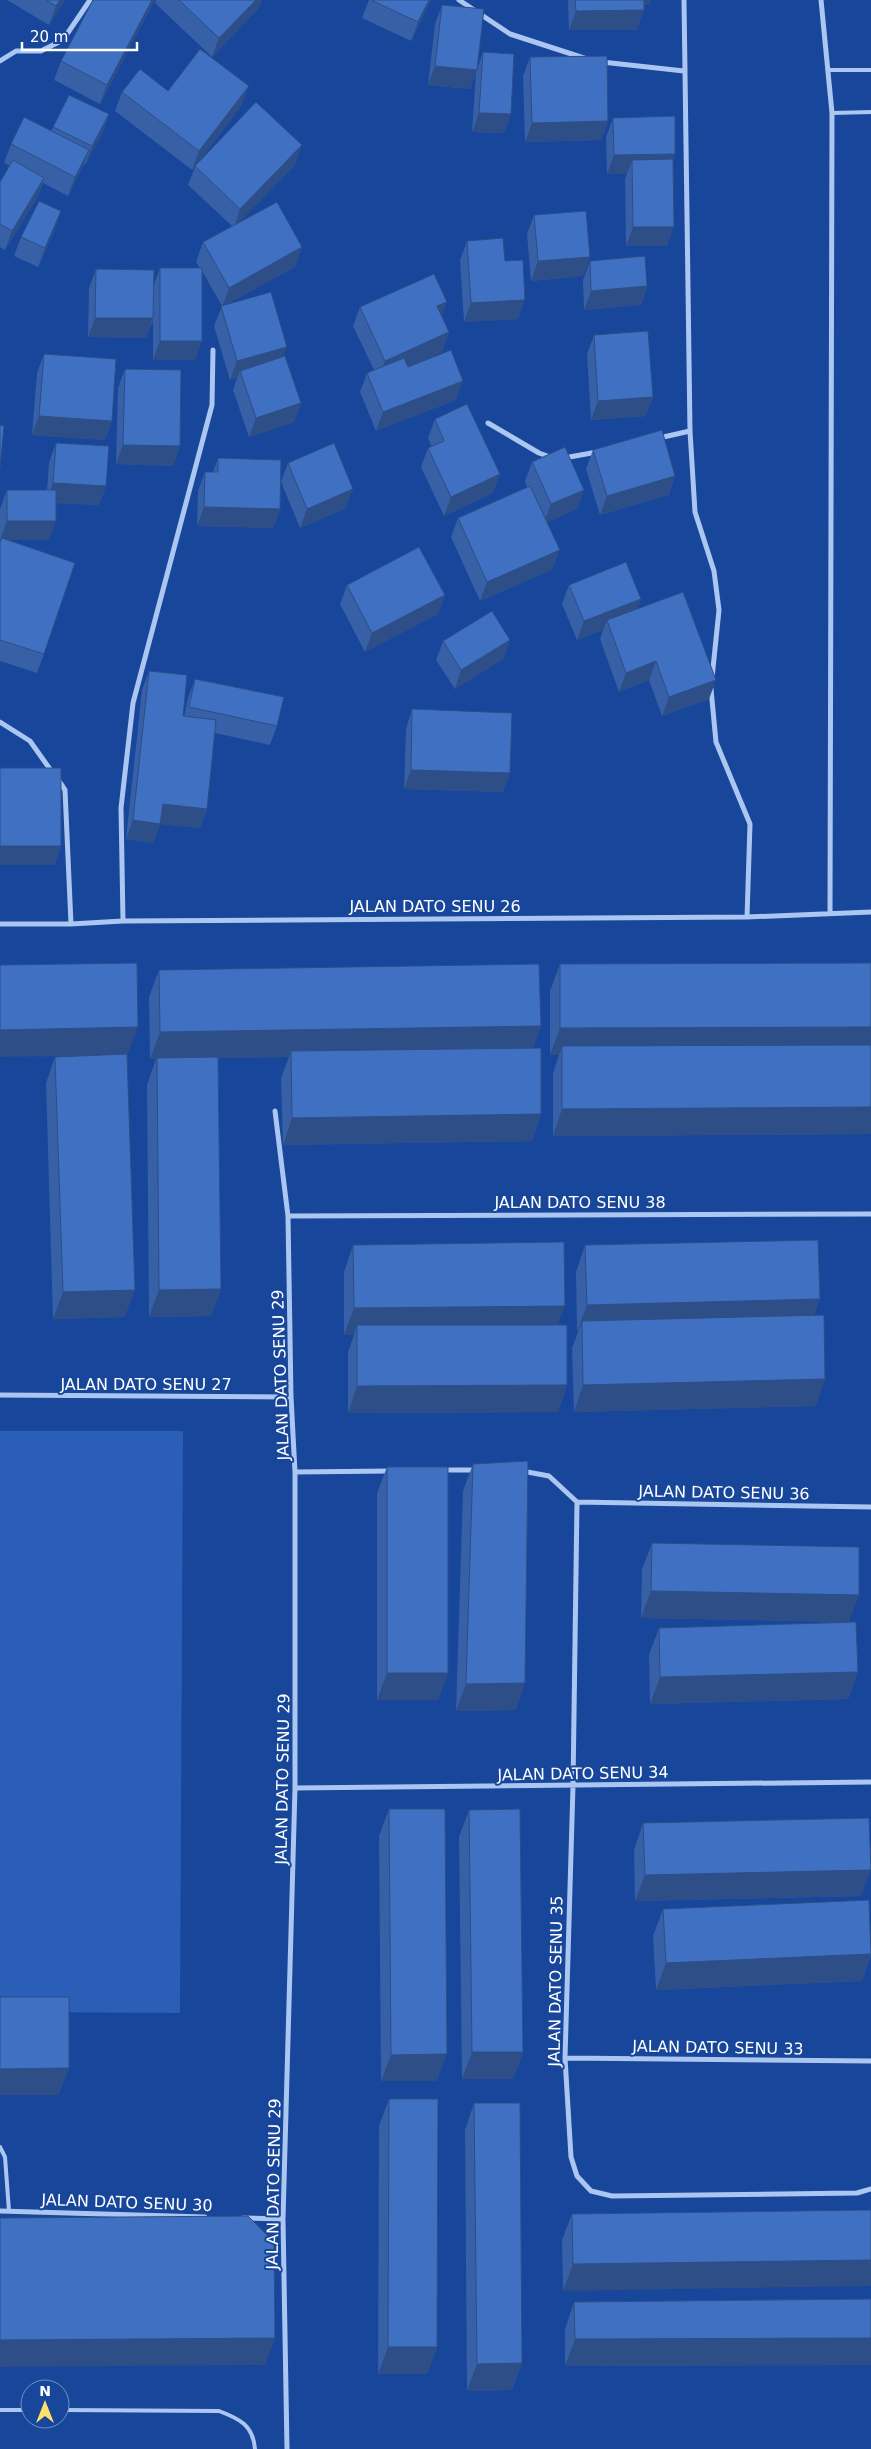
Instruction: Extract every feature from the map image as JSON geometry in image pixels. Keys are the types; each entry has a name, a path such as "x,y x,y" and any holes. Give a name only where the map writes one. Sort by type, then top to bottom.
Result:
{"street":[{"path":"0,60 16,51 40,50 64,40 90,0"},
{"path":"459,0 510,34 597,62 684,71"},
{"path":"684,0 690,431 695,512 714,571 719,610 710,695 716,742 750,824 747,917"},
{"path":"821,0 832,113 830,913"},
{"path":"123,920 121,808 133,702 212,405 213,350"},
{"path":"488,423 539,453 554,458 572,457 600,451"},
{"path":"654,439 690,431"},
{"path":"0,722 30,741 65,790 71,924"},
{"name":"JALAN DATO SENU 26","path":"0,924 71,924 123,920 747,917 871,912"},
{"name":"JALAN DATO SENU 29","path":"275,1111 288,1216 291,1397 295,1472 295,1788 283,2219 287,2449"},
{"name":"JALAN DATO SENU 38","path":"288,1216 871,1214"},
{"name":"JALAN DATO SENU 27","path":"0,1395 291,1397"},
{"path":"514,1469 549,1476 577,1502 573,1786"},
{"path":"435,1470 484,1470"},
{"path":"295,1472 395,1471"},
{"name":"JALAN DATO SENU 36","path":"577,1502 871,1507"},
{"name":"JALAN DATO SENU 34","path":"295,1788 871,1782"},
{"name":"JALAN DATO SENU 35","path":"573,1786 565,2058 571,2157 577,2176 592,2191 612,2196 857,2193 871,2189"},
{"name":"JALAN DATO SENU 33","path":"565,2058 871,2062"},
{"name":"JALAN DATO SENU 30","path":"0,2211 214,2217"},
{"name":"JALAN DATO SENU 30","path":"234,2218 283,2219"}],"lane":[{"path":"828,70 871,70"},
{"path":"832,113 871,112"},
{"path":"0,2147 5,2158 9,2211"},
{"path":"0,2410 20,2410"},
{"path":"70,2410 219,2411 240,2419 254,2436 255,2449"}],"shaded area":[{"path":"0,1431 183,1431 180,2013 0,2012"}],"building":[{"path":"46,0 60,0 56,6"},
{"path":"93,0 152,0 107,85 61,61"},
{"path":"179,0 256,0 219,38"},
{"path":"371,0 429,0 418,22"},
{"path":"575,0 644,0 644,10 576,11"},
{"path":"442,5 484,9 477,70 435,66"},
{"path":"200,49 249,86 199,151 122,92 140,69 168,91"},
{"path":"483,52 514,54 511,114 479,113"},
{"path":"607,56 608,121 532,123 530,57"},
{"path":"69,95 109,114 92,146 53,127"},
{"path":"256,102 302,145 240,209 195,166"},
{"path":"675,116 675,154 614,155 613,118"},
{"path":"24,117 89,150 75,177 11,144"},
{"path":"673,159 674,227 633,227 632,160"},
{"path":"13,160 44,178 12,231 0,224 0,182"},
{"path":"39,201 61,211 45,248 21,237"},
{"path":"277,202 302,247 229,288 203,242"},
{"path":"586,211 590,257 538,261 534,215"},
{"path":"503,238 505,261 523,260 525,300 471,303 467,241"},
{"path":"645,256 647,286 591,291 590,261"},
{"path":"160,268 202,268 202,341 160,341"},
{"path":"96,269 154,270 153,318 95,318"},
{"path":"434,274 447,302 437,306 449,332 385,361 360,307"},
{"path":"271,292 287,347 237,361 221,306"},
{"path":"648,331 653,397 598,401 594,335"},
{"path":"451,350 463,381 383,412 367,373 404,358 408,367"},
{"path":"44,354 116,359 112,421 39,416"},
{"path":"285,356 301,403 256,418 240,371"},
{"path":"125,369 181,370 180,446 123,445"},
{"path":"467,404 500,474 451,497 428,448 444,441 435,419"},
{"path":"0,425 4,426 0,468"},
{"path":"662,430 675,476 607,496 593,450"},
{"path":"56,443 109,446 106,486 53,483"},
{"path":"334,443 353,489 307,509 288,463"},
{"path":"565,447 584,490 551,504 532,462"},
{"path":"218,458 281,460 280,509 204,507 205,472 218,472"},
{"path":"530,486 560,550 487,582 458,518"},
{"path":"7,490 56,490 56,521 7,521"},
{"path":"2,538 75,563 44,654 0,640 0,542"},
{"path":"419,547 445,595 372,633 347,585"},
{"path":"626,562 641,599 584,621 569,585"},
{"path":"683,592 716,680 669,697 656,661 626,673 607,620"},
{"path":"492,611 510,640 461,670 443,641"},
{"path":"149,671 187,675 183,716 216,720 207,809 163,804 160,824 133,820"},
{"path":"195,679 284,697 277,726 189,707"},
{"path":"412,709 512,713 510,773 411,770"},
{"path":"0,768 61,768 61,846 0,846"},
{"path":"137,963 138,1027 0,1030 0,965"},
{"path":"871,963 871,1027 560,1028 560,964"},
{"path":"539,964 541,1026 160,1032 159,970"},
{"path":"871,1045 871,1107 562,1109 562,1046"},
{"path":"541,1048 541,1114 292,1118 291,1051"},
{"path":"127,1054 135,1290 63,1292 55,1057"},
{"path":"218,1057 221,1289 159,1290 157,1058"},
{"path":"818,1240 820,1299 587,1305 585,1245"},
{"path":"564,1242 565,1306 354,1308 353,1245"},
{"path":"824,1315 825,1379 583,1385 582,1321"},
{"path":"357,1325 567,1325 567,1385 357,1386"},
{"path":"528,1461 525,1683 466,1684 473,1464"},
{"path":"387,1467 448,1467 448,1673 387,1673"},
{"path":"652,1543 859,1547 859,1595 651,1591"},
{"path":"856,1622 858,1672 660,1677 659,1628"},
{"path":"389,1809 445,1809 447,2054 391,2055"},
{"path":"520,1809 523,2052 472,2052 469,1810"},
{"path":"869,1818 871,1870 645,1875 643,1823"},
{"path":"869,1900 871,1954 666,1963 663,1909"},
{"path":"0,1997 69,1997 69,2068 0,2069"},
{"path":"389,2099 438,2099 437,2347 388,2347"},
{"path":"474,2103 520,2103 522,2363 477,2364"},
{"path":"871,2210 871,2260 573,2264 572,2214"},
{"path":"248,2216 274,2242 275,2338 0,2340 0,2218"},
{"path":"871,2299 871,2338 575,2339 574,2302"}]}
